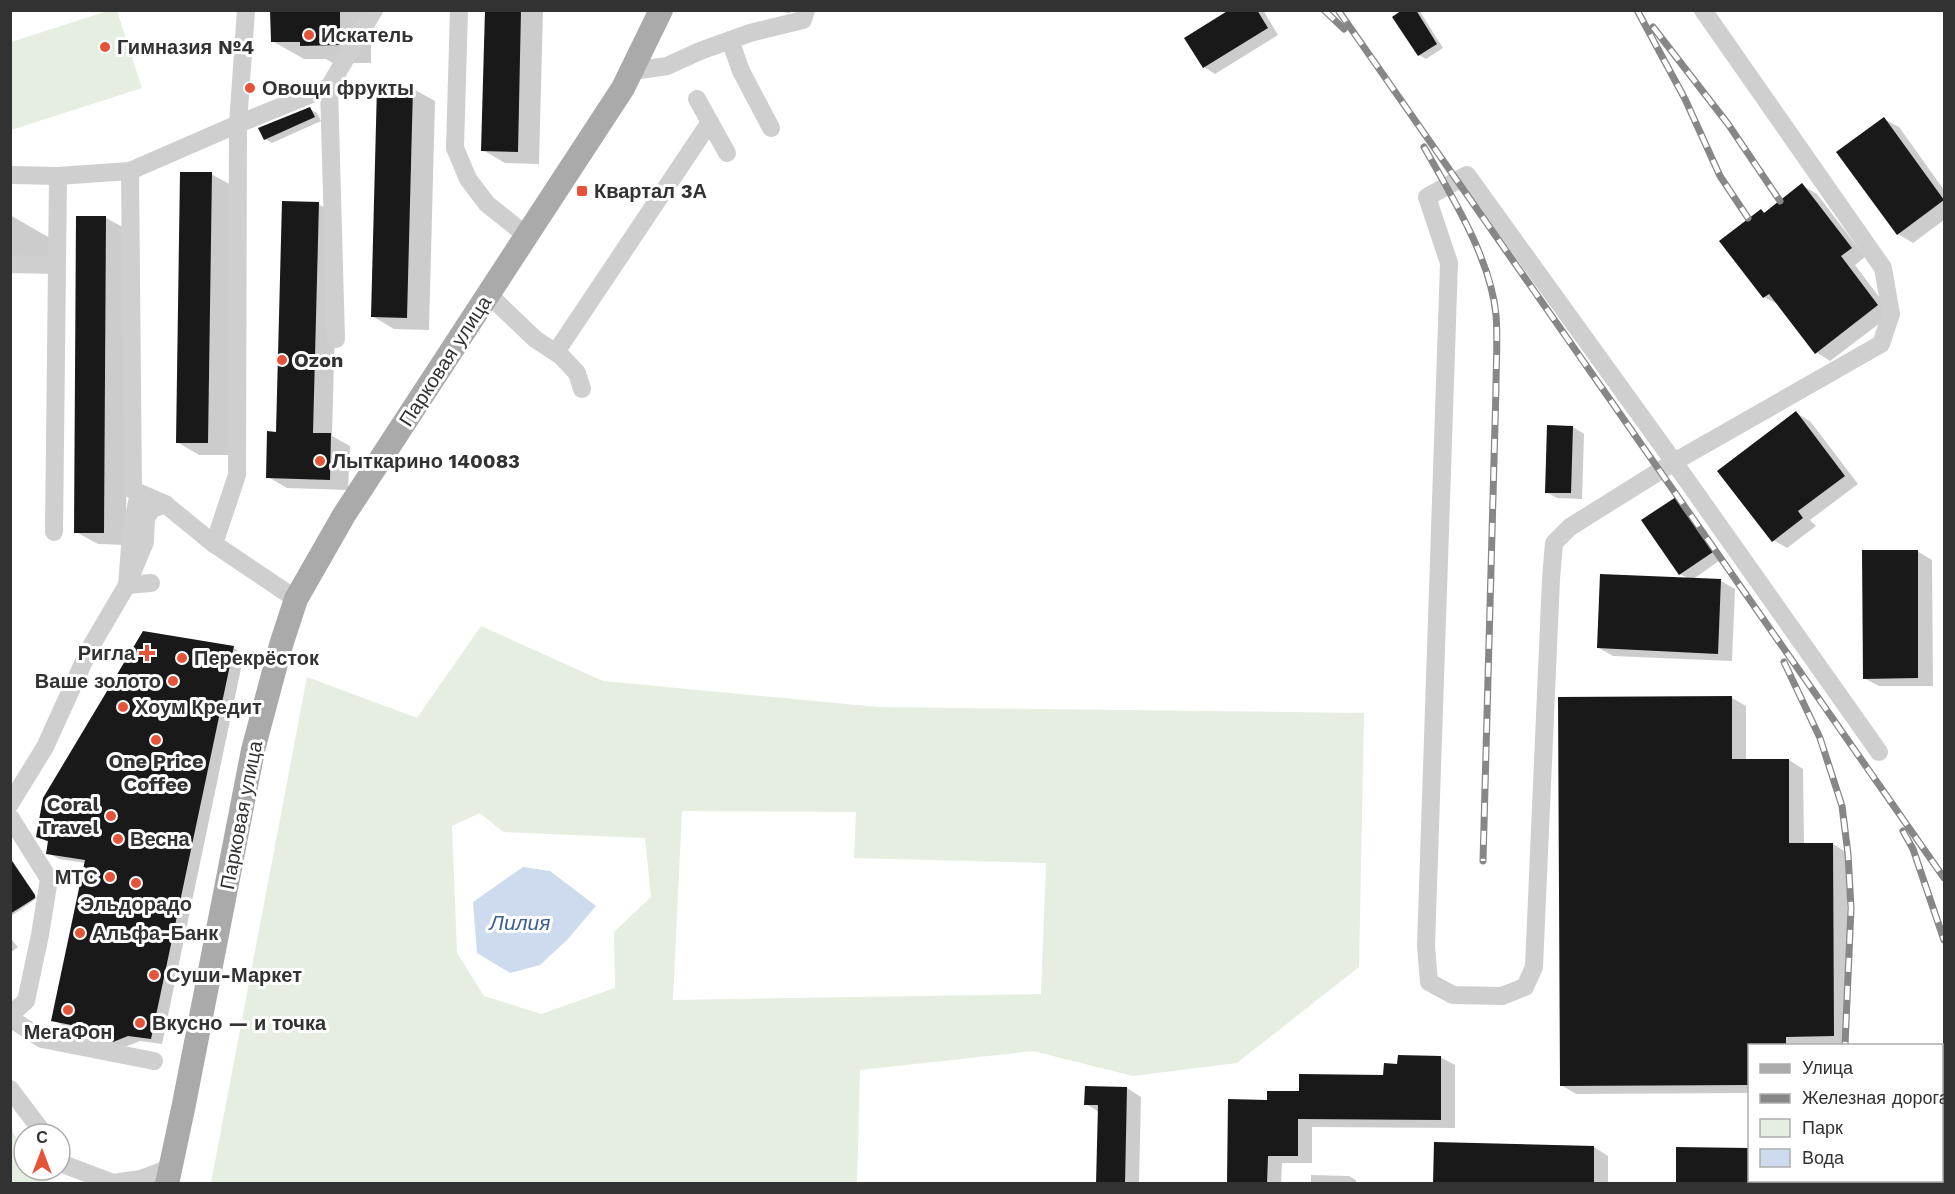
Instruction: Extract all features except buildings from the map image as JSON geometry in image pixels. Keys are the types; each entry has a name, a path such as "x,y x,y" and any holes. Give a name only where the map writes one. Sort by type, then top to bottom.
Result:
{"main road":[{"name":"Парковая улица","path":"168,1176 253,750 281,645 296,599 344,516 633,71 662,10"}],"street":[{"path":"214,544 237,475 238,124 246,10"},
{"path":"336,339 329,87 375,10"},
{"path":"459,10 455,148 468,179 487,204 526,235"},
{"path":"633,71 667,66 750,33 803,20 806,10"},
{"path":"1703,10 1883,268 1891,314 1881,344 1674,462 1570,527 1554,543 1534,967 1525,987 1502,996 1453,995 1429,982 1426,946 1449,263 1427,197 1467,175 1674,462 1879,752"},
{"path":"730,40 741,71 771,128"},
{"path":"10,175 58,176 130,171 329,87"},
{"path":"697,99 727,153"},
{"path":"556,352 710,122"},
{"path":"130,171 133,490 165,504 214,544 296,599"},
{"path":"54,532 58,176"},
{"path":"10,264 57,265"},
{"path":"488,294 535,339 556,352 577,373 582,389"},
{"path":"127,585 130,534 137,502 142,495"},
{"path":"10,804 45,747 90,648 127,585 145,542 146,518 152,509 165,504"},
{"path":"127,585 151,583"},
{"path":"10,817 49,879 26,1001 10,1017 42,1039 154,1061"},
{"path":"10,1089 35,1122"},
{"path":"72,1164 113,1183 168,1176"},
{"path":"72,1171 82,1184"}],"green space":[{"path":"111,10 117,11 142,88 11,130 11,42"},
{"path":"481,626 603,681 878,707 1364,713 1359,967 1237,1063 1133,1076 1033,1051 860,1070 857,1183 211,1183 307,677 417,718","holes":["682,811 856,812 854,858 1046,863 1041,994 673,1000","480,813 503,832 645,838 651,897 614,932 615,988 541,1014 484,996 457,953 452,826"]},
{"path":"10,1129 12,1132 12,1182 50,1183 11,1183"}],"water":[{"name":"Лилия","path":"523,867 550,871 596,906 567,940 540,965 510,973 477,953 473,902"}],"railway":[{"path":"1324,10 1344,29"},
{"path":"1338,10 1944,878"},
{"path":"1637,10 1685,99 1720,176 1748,218"},
{"path":"1653,27 1728,124 1780,201"},
{"path":"1424,147 1457,206 1478,250 1493,294 1496,315 1483,861"},
{"path":"1784,662 1820,738 1842,806 1851,908 1845,1044"},
{"path":"1903,831 1913,849 1944,940"}],"place":[{"name":"Искатель","path":"309,35"},
{"name":"Гимназия №4","path":"105,47"},
{"name":"Овощи фрукты","path":"250,88"},
{"name":"Квартал 3А","path":"582,191"},
{"name":"Ozon","path":"282,360"},
{"name":"Лыткарино 140083","path":"320,461"},
{"name":"Ригла","path":"147,653"},
{"name":"Перекрёсток","path":"182,658"},
{"name":"Ваше золото","path":"173,681"},
{"name":"Хоум Кредит","path":"123,707"},
{"name":"One Price Coffee","path":"156,740"},
{"name":"Coral Travel","path":"111,816"},
{"name":"Весна","path":"118,839"},
{"name":"МТС","path":"110,877"},
{"name":"Эльдорадо","path":"136,883"},
{"name":"Альфа-Банк","path":"80,933"},
{"name":"Суши-Маркет","path":"154,975"},
{"name":"МегаФон","path":"68,1010"},
{"name":"Вкусно — и точка","path":"140,1023"}]}
